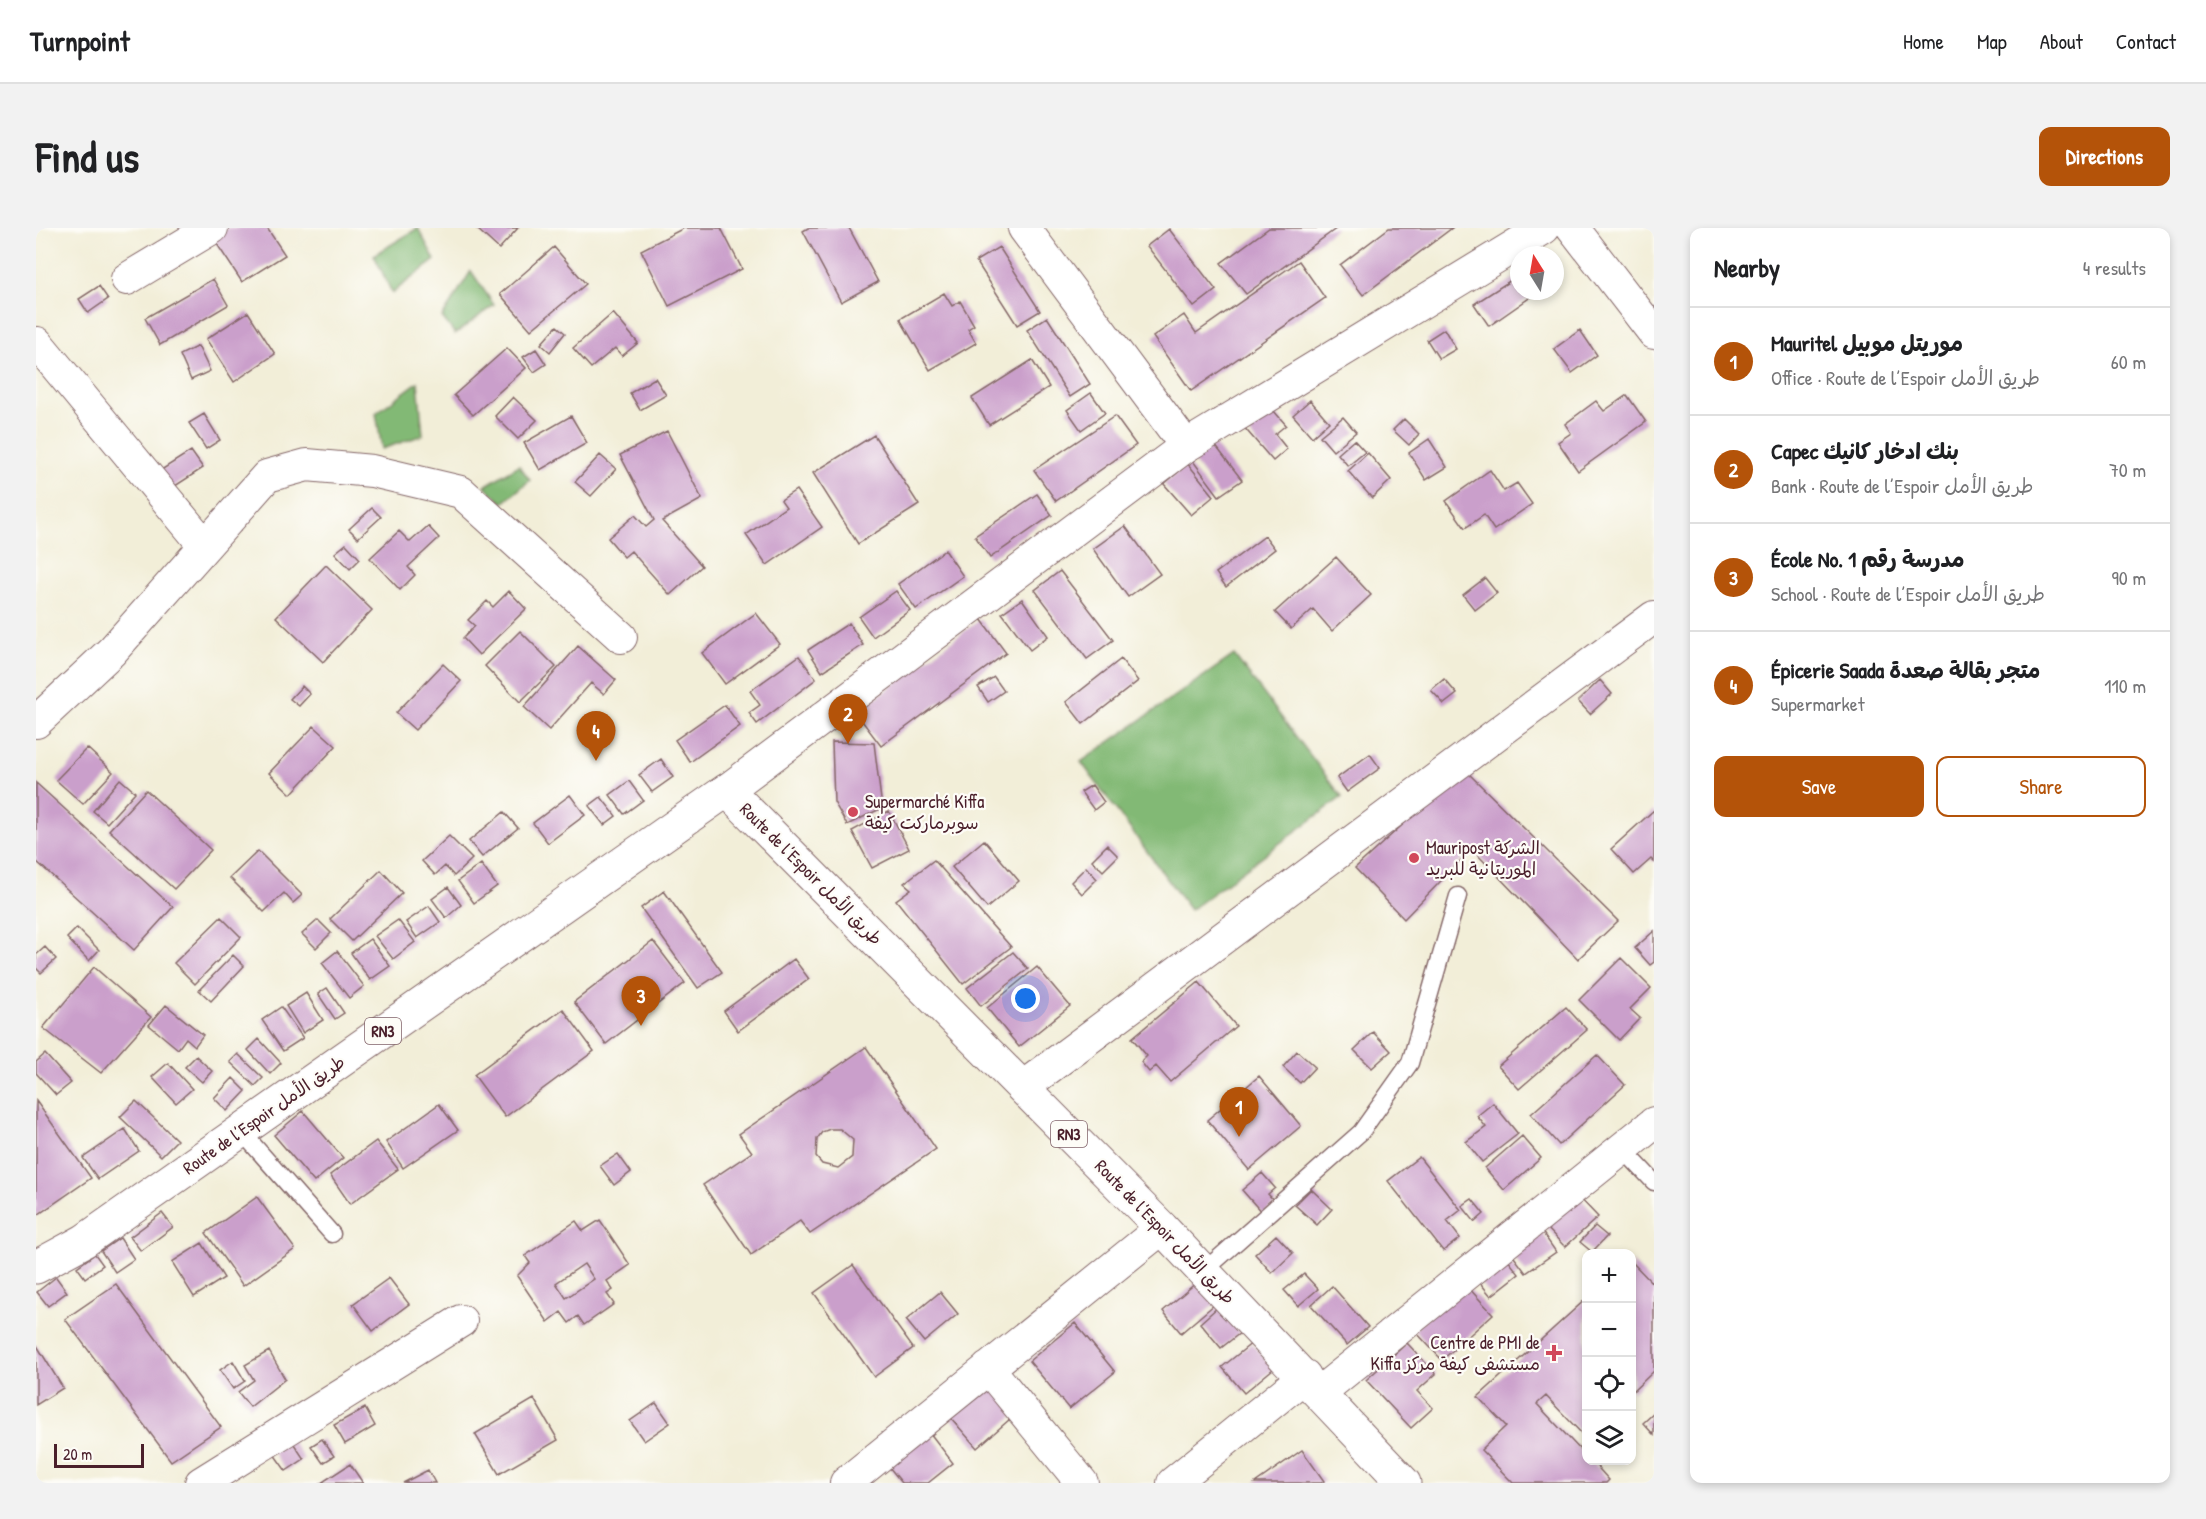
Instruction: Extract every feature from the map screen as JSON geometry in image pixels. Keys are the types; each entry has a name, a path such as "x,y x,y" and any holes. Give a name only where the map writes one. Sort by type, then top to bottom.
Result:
{"highway":[{"name":"Route de l’Espoir طريق الأمل","path":"36,1267 84,1240 727,790 1162,1228 1313,1384 1404,1483"}],"street":[{"path":"127,279 212,228"},
{"path":"1024,228 1186,446"},
{"path":"1573,228 1654,333"},
{"path":"727,790 1186,446 1529,232"},
{"path":"37,343 205,546"},
{"path":"36,722 112,651 267,476 307,465 372,471 461,492 621,637"},
{"path":"1023,1088 1654,617"},
{"path":"1173,1483 1313,1384 1654,1123"},
{"path":"846,1483 1162,1228"},
{"path":"201,1483 461,1321"},
{"path":"987,1368 1082,1483"}],"lane":[{"path":"1204,1271 1362,1132 1410,1063 1458,896"},
{"path":"241,1131 332,1234"},
{"path":"1622,1148 1654,1182"}],"green space":[{"path":"418,228 435,260 392,293 374,255"},
{"path":"471,271 494,305 455,334 442,317"},
{"path":"418,382 423,435 382,449 376,413"},
{"path":"519,465 530,480 503,503 485,486"},
{"path":"1234,655 1342,797 1190,910 1081,762"}],"building":[{"path":"228,228 267,228 285,255 242,282 213,238"},
{"path":"476,228 518,228 499,249"},
{"path":"684,228 721,228 742,269 669,306 641,250"},
{"path":"808,228 849,228 878,282 841,302 803,231"},
{"path":"1269,228 1337,228 1246,294 1221,263"},
{"path":"1389,228 1452,228 1363,295 1340,265"},
{"path":"1169,229 1216,290 1194,307 1147,246"},
{"path":"554,247 586,284 531,330 500,294"},
{"path":"999,247 1040,311 1017,325 976,261"},
{"path":"1299,261 1325,298 1191,391 1153,337 1184,315 1196,333"},
{"path":"213,279 228,305 160,345 145,318"},
{"path":"1510,281 1510,300 1526,300 1489,326 1474,304"},
{"path":"99,286 108,299 88,313 79,299"},
{"path":"944,293 952,306 960,301 974,325 968,329 976,343 930,370 900,319"},
{"path":"248,312 275,354 234,382 206,339"},
{"path":"613,313 638,343 622,356 615,348 591,368 573,348"},
{"path":"1047,317 1090,384 1070,397 1027,330"},
{"path":"557,326 565,333 550,352 541,344"},
{"path":"1444,329 1456,349 1439,359 1427,340"},
{"path":"1580,330 1597,355 1572,373 1554,349"},
{"path":"198,346 210,371 191,380 180,355"},
{"path":"507,348 526,368 473,415 454,395"},
{"path":"536,349 546,364 534,372 523,357"},
{"path":"1032,360 1049,387 989,425 972,398"},
{"path":"655,378 666,395 640,410 630,393"},
{"path":"1091,393 1105,413 1081,430 1067,410"},
{"path":"1627,395 1646,422 1578,471 1558,442 1571,433 1565,424 1596,401 1604,411"},
{"path":"513,397 537,420 518,439 495,416"},
{"path":"1310,400 1329,422 1312,437 1293,415"},
{"path":"1267,403 1286,425 1275,434 1287,449 1273,461 1242,425"},
{"path":"204,414 220,440 206,449 189,423"},
{"path":"571,416 587,443 540,470 524,443"},
{"path":"1115,416 1136,445 1056,501 1034,470"},
{"path":"1343,417 1356,432 1333,451 1320,436"},
{"path":"1404,419 1419,434 1409,445 1393,430"},
{"path":"667,431 702,499 662,521 702,566 670,595 631,551 624,557 608,538 635,515 646,527 654,520 620,455"},
{"path":"874,435 919,505 858,544 813,473"},
{"path":"1429,439 1447,467 1426,480 1409,453"},
{"path":"1354,440 1365,452 1348,466 1338,454"},
{"path":"1215,445 1242,480 1219,496 1193,461"},
{"path":"191,451 203,468 169,490 158,472"},
{"path":"1368,453 1391,480 1372,498 1348,471"},
{"path":"600,455 616,469 591,496 575,482"},
{"path":"1188,464 1214,496 1191,515 1164,484"},
{"path":"1490,470 1504,491 1517,483 1532,504 1494,530 1484,515 1465,528 1446,501"},
{"path":"796,490 822,527 767,565 746,535 786,507 781,500"},
{"path":"1037,494 1052,515 990,558 975,536"},
{"path":"372,508 381,517 358,538 349,529"},
{"path":"428,526 439,538 408,567 415,575 400,590 370,558 399,531 410,542"},
{"path":"1125,526 1160,574 1128,597 1093,549"},
{"path":"1265,536 1275,549 1226,587 1216,573"},
{"path":"346,544 360,559 350,569 335,553"},
{"path":"945,550 963,576 916,609 898,584"},
{"path":"1336,557 1371,595 1332,631 1313,609 1291,629 1275,612"},
{"path":"326,565 372,610 323,662 276,617"},
{"path":"1060,571 1113,640 1087,659 1035,590"},
{"path":"1485,578 1497,593 1475,610 1463,595"},
{"path":"509,591 526,609 479,655 463,638 475,626 468,620 487,601 493,607"},
{"path":"896,591 910,610 873,637 859,617"},
{"path":"1022,599 1048,636 1030,650 1002,613"},
{"path":"756,613 780,644 725,684 702,653"},
{"path":"981,619 1006,653 881,746 856,713"},
{"path":"849,623 863,645 822,672 808,650"},
{"path":"520,631 556,667 520,702 485,666"},
{"path":"578,646 616,680 604,694 591,683 549,730 524,707"},
{"path":"799,656 816,679 757,724 749,713 760,705 750,691"},
{"path":"1121,659 1138,681 1083,724 1066,702"},
{"path":"443,664 461,681 415,730 396,713"},
{"path":"994,677 1004,691 988,702 978,687"},
{"path":"1444,679 1457,694 1444,704 1431,690"},
{"path":"1600,680 1612,694 1590,714 1578,701"},
{"path":"302,686 310,694 299,706 290,699"},
{"path":"725,705 740,726 690,762 675,740"},
{"path":"314,726 336,746 291,794 269,773"},
{"path":"832,742 874,743 882,808 847,825 834,802"},
{"path":"87,748 113,772 83,804 56,780"},
{"path":"1370,754 1380,768 1347,792 1337,778"},
{"path":"661,759 673,777 652,792 639,775"},
{"name":"Mauripost الشركة الموريتانية للبريد","path":"1464,769 1618,921 1578,959 1472,849 1404,919 1355,868"},
{"path":"120,779 135,792 107,823 93,811"},
{"path":"629,781 643,800 624,814 610,795"},
{"path":"36,783 173,907 134,950 36,861"},
{"path":"1092,785 1104,802 1094,810 1081,792"},
{"path":"146,790 211,850 174,889 109,830"},
{"path":"570,795 585,815 548,843 533,823"},
{"path":"601,797 616,816 604,825 589,806"},
{"path":"1654,810 1654,862 1651,859 1634,874 1611,849"},
{"path":"889,811 909,849 872,868 852,831"},
{"path":"504,812 518,828 482,857 469,841"},
{"path":"449,836 472,859 454,876 445,866 435,875 422,861"},
{"path":"984,840 1019,881 987,908 952,867"},
{"path":"1107,845 1118,856 1103,871 1092,860"},
{"path":"258,851 302,895 293,903 284,893 264,912 230,878"},
{"path":"934,860 1011,947 963,984 896,900 911,889 904,883"},
{"path":"481,864 497,886 474,903 458,881"},
{"path":"1086,867 1097,879 1082,894 1071,882"},
{"path":"381,870 402,893 352,941 330,919"},
{"path":"448,887 461,905 446,918 432,899"},
{"path":"664,891 722,972 698,988 641,908"},
{"path":"429,906 440,922 417,938 406,922"},
{"path":"221,917 241,937 195,984 174,963"},
{"path":"318,920 331,933 316,948 302,934"},
{"path":"398,920 415,942 393,959 375,936"},
{"path":"77,928 99,950 89,961 67,938"},
{"path":"1654,931 1654,962 1650,965 1635,948"},
{"path":"370,939 390,966 370,980 351,953"},
{"path":"653,941 685,983 606,1044 574,1002"},
{"path":"45,947 56,959 41,973 36,968 36,955"},
{"path":"337,951 364,986 349,998 322,963"},
{"path":"1013,952 1028,969 981,1006 967,988"},
{"path":"233,955 244,966 211,1001 199,990"},
{"path":"1621,958 1651,988 1630,1009 1640,1018 1619,1040 1579,1000"},
{"path":"794,959 809,979 738,1031 724,1011"},
{"path":"94,967 151,1017 101,1073 43,1028"},
{"path":"1037,967 1070,1006 1019,1047 987,1008"},
{"path":"1199,982 1236,1026 1170,1082 1156,1066 1149,1072 1141,1062 1147,1056 1132,1038"},
{"path":"327,988 344,1013 335,1019 318,994"},
{"path":"306,993 323,1020 303,1033 286,1006"},
{"path":"166,1005 203,1035 195,1046 186,1038 178,1049 149,1025"},
{"path":"281,1007 303,1038 283,1051 262,1020"},
{"path":"1566,1007 1587,1030 1519,1089 1498,1066"},
{"path":"563,1009 594,1051 505,1117 474,1075"},
{"path":"1373,1032 1391,1051 1372,1068 1354,1050"},
{"path":"259,1039 281,1063 270,1074 248,1050"},
{"path":"866,1047 936,1149 810,1234 800,1221 751,1255 703,1185 752,1152 739,1134","holes":["840,1129 853,1140 852,1157 838,1168 822,1164 816,1157 817,1139 822,1132"]},
{"path":"1297,1051 1315,1067 1300,1083 1283,1067"},
{"path":"45,1054 71,1083 56,1095 36,1073 36,1062"},
{"path":"238,1054 263,1078 255,1086 230,1062"},
{"path":"1597,1055 1625,1085 1559,1145 1531,1114"},
{"path":"196,1056 212,1071 202,1082 185,1067"},
{"path":"168,1063 192,1089 176,1103 152,1077"},
{"path":"1259,1076 1301,1126 1249,1170 1207,1120"},
{"path":"233,1078 246,1091 227,1111 214,1098"},
{"path":"36,1101 91,1178 36,1216"},
{"path":"136,1101 177,1140 161,1156 120,1117"},
{"path":"1493,1103 1518,1134 1482,1162 1466,1142 1486,1127 1477,1116"},
{"path":"439,1104 458,1130 403,1168 386,1142"},
{"path":"303,1111 343,1158 314,1182 274,1135"},
{"path":"125,1129 139,1151 98,1179 83,1158"},
{"path":"1522,1136 1541,1158 1504,1190 1485,1168"},
{"path":"376,1141 398,1169 350,1204 330,1175"},
{"path":"618,1154 631,1172 614,1185 600,1166"},
{"path":"1419,1157 1461,1210 1447,1221 1460,1238 1443,1251 1388,1181"},
{"path":"1262,1173 1275,1188 1268,1194 1276,1203 1263,1214 1242,1190"},
{"path":"1311,1189 1332,1209 1317,1225 1295,1205"},
{"path":"257,1197 295,1249 243,1286 206,1233"},
{"path":"1579,1197 1598,1217 1565,1247 1546,1227"},
{"path":"1472,1199 1484,1214 1475,1222 1462,1206"},
{"path":"162,1213 173,1227 141,1251 130,1237"},
{"path":"600,1220 630,1265 607,1281 613,1290 607,1294 614,1304 584,1325 578,1316 569,1323 561,1312 548,1322 517,1276 530,1263 525,1256 576,1221 583,1231","holes":["584,1264 594,1279 566,1298 556,1283"]},
{"path":"1595,1226 1607,1236 1595,1249 1588,1249 1580,1242"},
{"path":"1542,1232 1556,1252 1526,1273 1511,1253"},
{"path":"1276,1235 1293,1253 1272,1273 1255,1254"},
{"path":"120,1238 134,1259 115,1272 101,1251"},
{"path":"202,1243 224,1278 194,1297 172,1262"},
{"path":"1501,1251 1519,1274 1491,1296 1472,1273"},
{"path":"95,1254 103,1265 85,1278 77,1267"},
{"path":"853,1265 913,1348 874,1377 814,1293"},
{"path":"1636,1266 1654,1285 1654,1371 1636,1388"},
{"path":"1304,1274 1318,1289 1298,1306 1284,1290"},
{"path":"56,1277 67,1292 48,1306 37,1292"},
{"path":"389,1278 409,1304 373,1331 353,1304"},
{"path":"1197,1282 1215,1304 1181,1333 1163,1311"},
{"path":"1464,1283 1493,1314 1442,1360 1414,1330"},
{"path":"116,1284 221,1427 171,1461 65,1319"},
{"path":"1332,1286 1368,1327 1347,1345 1311,1305"},
{"path":"940,1292 958,1314 924,1342 906,1320"},
{"path":"1582,1303 1582,1434 1546,1396 1537,1404 1582,1452 1582,1465 1596,1465 1609,1480 1606,1483 1513,1483 1481,1450 1506,1426 1478,1397"},
{"path":"1218,1307 1240,1333 1221,1348 1200,1323"},
{"path":"1075,1323 1115,1372 1069,1409 1029,1361"},
{"path":"1252,1343 1273,1369 1244,1393 1222,1367"},
{"path":"1407,1343 1436,1374 1417,1391 1433,1408 1411,1428 1366,1380"},
{"path":"36,1344 63,1388 36,1405"},
{"path":"269,1351 285,1379 250,1407 238,1392 254,1380 245,1365"},
{"path":"233,1361 245,1381 233,1389 220,1370"},
{"path":"985,1374 1018,1412 977,1448 944,1410"},
{"path":"534,1399 558,1440 499,1474 475,1434"},
{"path":"656,1403 670,1423 644,1441 630,1421"},
{"path":"365,1408 375,1426 345,1444 334,1425"},
{"path":"1654,1413 1654,1435 1643,1423"},
{"path":"923,1424 953,1463 928,1483 902,1483 881,1457"},
{"path":"290,1438 304,1459 286,1471 271,1450"},
{"path":"322,1439 334,1456 323,1463 311,1446"},
{"path":"1302,1450 1324,1481 1321,1483 1255,1483"},
{"path":"350,1464 363,1483 321,1483"},
{"path":"428,1470 435,1483 403,1483"}],"place":[{"name":"Capec بنك ادخار كانيك","path":"848,744"},
{"name":"Épicerie Saada متجر بقالة صعدة","path":"596,761"},
{"name":"Supermarché Kiffa سوبرماركت كيفة","path":"853,812"},
{"name":"Mauripost الشركة الموريتانية للبريد","path":"1414,858"},
{"name":"École No. 1 مدرسة رقم","path":"641,1026"},
{"name":"Mauritel موريتل موبيل","path":"1239,1137"},
{"name":"Centre de PMI de Kiffa مستشفى كيفة مركز","path":"1554,1353"}]}
